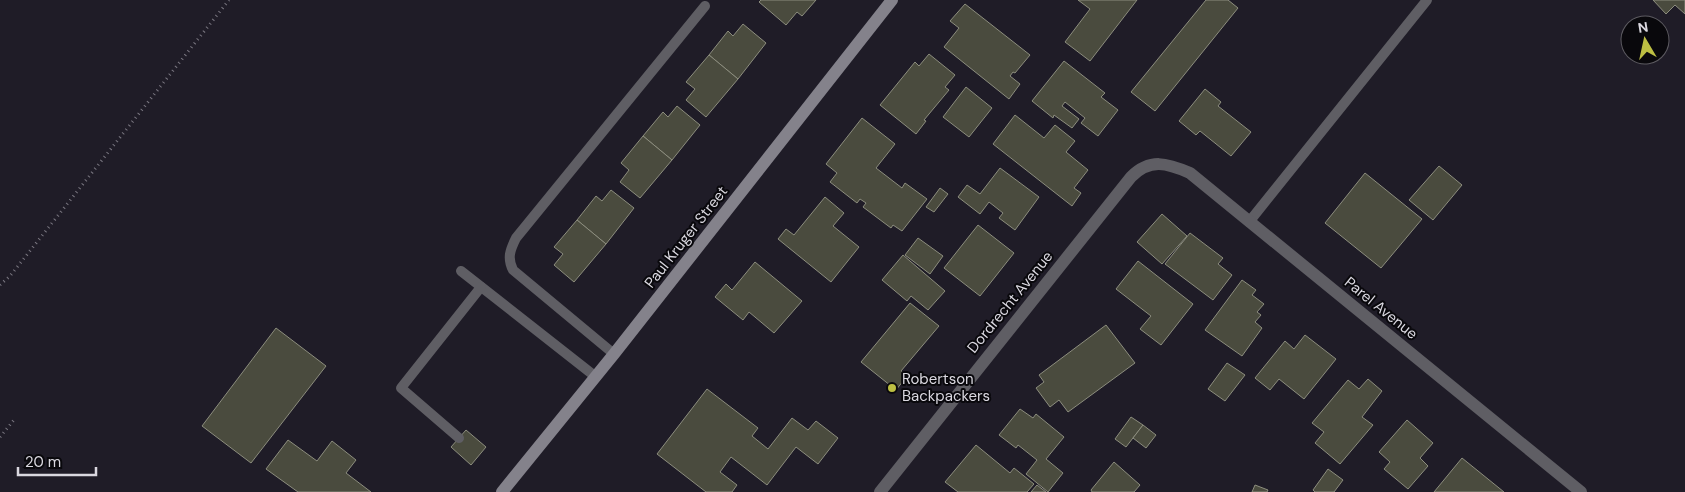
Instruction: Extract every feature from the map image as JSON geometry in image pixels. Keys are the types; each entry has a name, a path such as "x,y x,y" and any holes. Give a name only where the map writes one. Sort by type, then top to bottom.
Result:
{"street":[{"name":"Paul Kruger Street","path":"502,492 596,377 892,0"},
{"name":"Parel Avenue","path":"1154,164 1175,166 1190,173 1581,492"},
{"name":"Dordrecht Avenue","path":"880,492 1131,177 1140,168 1154,164"}],"lane":[{"path":"1249,222 1427,0"},
{"path":"614,354 513,270 508,261 510,249 516,238 705,6"},
{"path":"461,271 596,377"},
{"path":"459,438 401,388 481,287"}],"path":[{"path":"0,285 10,276 229,0"},
{"path":"0,437 14,420"}],"building":[{"path":"761,0 816,0 802,16 797,12 786,25 759,2"},
{"path":"1078,0 1137,0 1090,61 1065,42 1090,9"},
{"path":"1206,0 1228,0 1238,8 1155,111 1131,92"},
{"path":"1653,0 1685,0 1685,14 1675,5 1666,14"},
{"path":"965,4 1030,55 1015,73 1013,72 1010,76 1020,84 1009,99 944,47 959,28 950,21"},
{"path":"743,24 766,43 738,79 709,55 728,31 733,36"},
{"path":"929,54 955,75 945,87 949,90 924,120 926,121 916,134 880,105 915,62 919,66"},
{"path":"709,55 738,79 706,117 686,100 695,89 686,82"},
{"path":"1064,61 1105,93 1101,97 1118,110 1098,136 1081,123 1085,118 1065,102 1062,106 1079,119 1072,128 1054,115 1053,118 1032,101"},
{"path":"966,87 992,108 969,137 943,117"},
{"path":"1205,89 1221,102 1218,106 1251,132 1231,156 1200,131 1196,135 1179,121"},
{"path":"677,106 700,125 672,160 643,136 663,112 668,117"},
{"path":"1015,115 1044,138 1055,125 1075,141 1066,152 1088,170 1074,188 1081,193 1072,206 993,144"},
{"path":"862,118 895,144 876,168 902,188 905,183 927,199 902,231 893,225 891,228 863,207 866,203 860,199 857,203 830,182 837,173 826,164"},
{"path":"643,136 672,160 640,198 620,182 629,170 621,163"},
{"path":"1439,166 1462,185 1433,220 1409,200"},
{"path":"1000,168 1039,197 1015,230 999,218 1003,213 989,202 980,214 958,197 967,185 980,194"},
{"path":"1365,173 1422,219 1381,268 1325,223"},
{"path":"940,188 948,194 934,212 926,207"},
{"path":"611,190 634,208 606,244 577,220 596,196 602,201"},
{"path":"825,197 844,213 833,226 859,247 831,282 778,239 786,229 794,235"},
{"path":"1162,214 1187,236 1162,264 1137,242"},
{"path":"577,220 606,244 574,282 554,265 563,254 554,247"},
{"path":"978,225 1014,253 980,296 944,268"},
{"path":"1190,233 1223,258 1218,264 1232,275 1213,300 1165,264"},
{"path":"918,238 943,256 930,274 905,255"},
{"path":"903,255 945,291 928,310 911,296 907,301 882,280"},
{"path":"1138,261 1193,304 1161,345 1140,329 1151,316 1116,289"},
{"path":"755,262 802,301 774,333 749,312 743,320 715,297 726,284 732,290"},
{"path":"1242,280 1256,290 1252,295 1264,304 1257,312 1261,315 1255,322 1262,328 1242,356 1205,330"},
{"path":"910,303 939,326 901,371 907,376 896,390 861,362"},
{"path":"1106,325 1135,363 1068,412 1059,400 1050,407 1036,388 1044,382 1039,375"},
{"path":"276,328 326,366 251,463 202,426"},
{"path":"1305,335 1336,359 1304,399 1279,379 1270,390 1255,378 1285,341 1294,349"},
{"path":"1227,363 1245,375 1225,401 1208,389"},
{"path":"1368,379 1382,391 1362,417 1373,425 1340,464 1315,443 1324,432 1312,423 1348,380 1359,389"},
{"path":"707,389 758,428 752,436 768,449 792,418 808,430 816,421 838,438 818,464 796,447 767,485 731,457 720,472 737,485 732,492 706,492 657,454"},
{"path":"1020,409 1033,418 1036,414 1064,437 1046,459 1063,473 1048,492 1026,474 1037,460 1018,445 1016,448 999,435"},
{"path":"1131,417 1143,425 1126,447 1115,439"},
{"path":"1407,420 1433,443 1420,458 1428,466 1408,489 1384,469 1390,462 1379,452"},
{"path":"1143,425 1156,435 1146,448 1133,438"},
{"path":"466,430 486,447 471,465 451,447"},
{"path":"288,440 317,461 332,441 356,460 346,473 371,492 298,492 266,469"},
{"path":"976,445 1010,473 1014,468 1034,484 1027,492 958,492 945,482"},
{"path":"1462,458 1504,492 1434,492"},
{"path":"1114,462 1140,485 1134,492 1092,492 1091,490"},
{"path":"1328,469 1343,480 1334,492 1315,492 1313,490"},
{"path":"1037,485 1046,492 1031,492"},
{"path":"1255,485 1268,490 1267,492 1252,492"}],"place":[{"name":"Robertson Backpackers","path":"892,388"}]}
